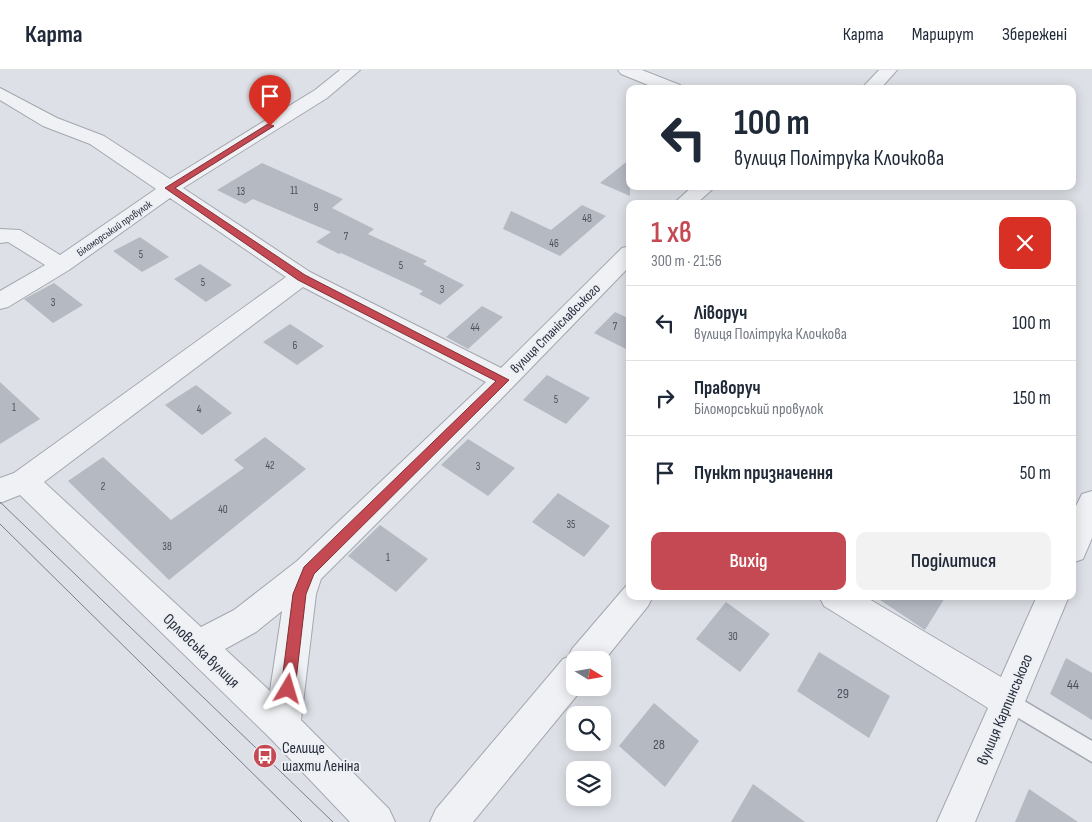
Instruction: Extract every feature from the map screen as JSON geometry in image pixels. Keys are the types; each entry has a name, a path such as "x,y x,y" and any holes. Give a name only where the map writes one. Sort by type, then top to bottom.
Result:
{"street":[{"name":"Біломорський провулок","path":"0,301 61,265 170,188 321,94 351,70"},
{"path":"627,70 664,85"},
{"path":"874,85 888,70"},
{"path":"0,93 50,122 97,140 302,277 503,380"},
{"path":"688,200 701,190"},
{"path":"0,236 12,235 61,265"},
{"name":"вулиця Станіславського","path":"198,646 245,621 308,571 626,257"},
{"path":"12,486 302,277"},
{"name":"Орловська вулиця","path":"12,486 198,646 283,727 376,822"},
{"path":"1076,542 1091,511"},
{"name":"вулиця Станіславського","path":"283,727 300,594 308,571"},
{"path":"591,651 634,600"},
{"path":"842,600 1008,700"},
{"name":"вулиця Карпинського","path":"956,822 1050,600"},
{"path":"449,822 566,682"}],"lane":[{"path":"1008,700 1092,752"}],"building":[{"path":"626,162 626,190 630,190 630,196 600,183"},
{"path":"262,163 343,199 332,208 374,229 368,234 427,261 423,264 464,285 440,305 419,294 423,291 316,242 331,232 253,199 245,204 217,190"},
{"path":"582,205 606,216 560,256 503,229 511,211 551,230"},
{"path":"140,237 169,257 142,272 113,251"},
{"path":"200,264 232,285 206,302 174,279"},
{"path":"54,283 83,305 53,323 24,299"},
{"path":"482,306 503,317 468,349 446,337"},
{"path":"615,312 626,317 626,349 594,333"},
{"path":"290,324 324,346 297,365 263,342"},
{"path":"547,375 590,398 566,424 523,400"},
{"path":"0,382 40,419 0,444"},
{"path":"196,385 232,413 202,435 165,405"},
{"path":"265,437 306,469 169,580 68,481 103,457 171,520 244,468 234,460"},
{"path":"468,439 515,468 488,496 441,465"},
{"path":"558,493 610,526 584,557 532,522"},
{"path":"380,525 428,559 396,592 348,556"},
{"path":"880,600 944,600 925,630"},
{"path":"726,602 770,634 740,672 696,639"},
{"path":"819,652 890,696 869,738 797,691"},
{"path":"1066,658 1092,673 1092,720 1050,694"},
{"path":"654,703 699,741 665,787 619,746"},
{"path":"753,784 805,822 731,822"},
{"path":"1029,789 1078,822 1015,822"}],"tram line":[{"path":"0,502 333,822"},
{"path":"0,524 302,822"}],"place":[{"name":"Селище шахти Леніна","path":"265,756"}],"route":[{"path":"270,126 170,188 302,277 503,380 308,571 300,594 288,689"}]}
